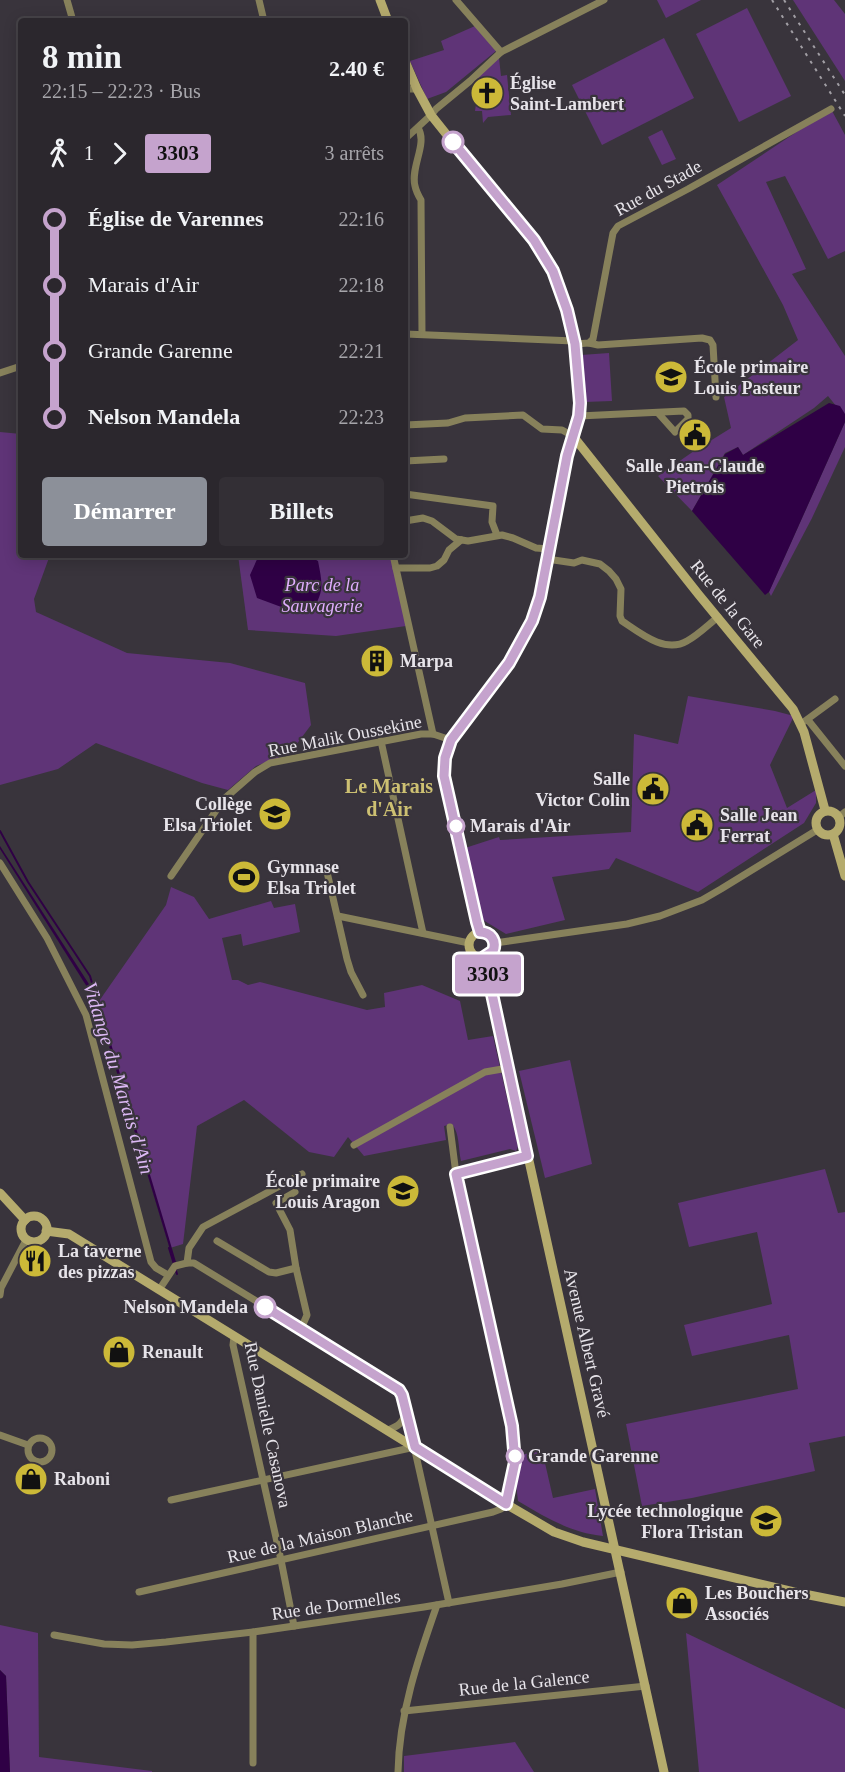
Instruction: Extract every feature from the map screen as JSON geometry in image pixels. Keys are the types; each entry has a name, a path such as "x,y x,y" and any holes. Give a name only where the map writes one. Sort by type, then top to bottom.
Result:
{"main road":[{"path":"380,0 387,18"},
{"path":"408,68 431,115 534,240 546,259 559,287 575,343 579,416 567,456 538,602 525,636 509,663 451,740 445,758 444,776 480,932"},
{"name":"Rue de la Gare","path":"573,436 804,721 804,732 825,810"},
{"path":"825,810 842,814 840,825 833,834 822,834 818,830 815,821 820,812 825,810"},
{"path":"833,834 845,876"},
{"path":"480,932 491,936 495,943 493,951 484,957 470,951 469,943 473,935 480,932"},
{"name":"Avenue Albert Gravé","path":"484,957 664,1772"},
{"path":"0,1193 25,1220"},
{"path":"32,1216 40,1218 45,1224 46,1232 37,1242 26,1240 21,1230 25,1220 32,1216"},
{"path":"46,1232 69,1234 554,1532 616,1550 845,1602"}],"street":[{"path":"67,0 71,18"},
{"path":"260,0 263,18"},
{"path":"456,0 501,52"},
{"path":"408,136 435,109 501,52 604,0"},
{"path":"408,89 417,89"},
{"name":"Rue du Stade","path":"589,343 595,334 613,233 618,226 831,109"},
{"path":"418,128 421,137 414,177 416,192 421,200 422,334"},
{"path":"408,334 598,345 702,338 710,340 713,345 717,397"},
{"path":"0,373 18,367"},
{"path":"579,416 658,413"},
{"path":"408,425 448,423 465,418 524,415 542,429 562,430 573,436"},
{"path":"408,461 444,459"},
{"path":"408,494 493,506 492,522 497,535"},
{"path":"408,520 423,518 432,521 456,539 468,541 502,535 536,548 549,549"},
{"path":"396,568 437,566 444,560 449,550 461,540"},
{"path":"394,558 433,734 451,740"},
{"path":"547,559 600,564 616,579 621,589 620,616 622,621 647,638 662,644 678,645 686,642 718,616"},
{"path":"835,699 804,721 845,766"},
{"name":"Rue Malik Oussekine","path":"171,876 224,799 255,772 270,763 381,741 433,734"},
{"path":"381,741 423,933"},
{"path":"495,943 617,926 660,916 702,900 818,830"},
{"path":"0,863 48,938 86,1015 151,1262 168,1275"},
{"path":"327,872 347,959 363,995"},
{"path":"338,916 469,943"},
{"path":"354,1146 485,1072 508,1068"},
{"path":"450,1127 456,1174 512,1426 515,1462 506,1504"},
{"path":"456,1174 527,1156"},
{"path":"187,1263 189,1248 203,1227 302,1174"},
{"path":"295,1192 276,1203 290,1230 307,1315 301,1329"},
{"path":"0,1295 1,1288 26,1240"},
{"path":"217,1240 269,1272 276,1274 296,1268"},
{"path":"159,1290 175,1266 194,1263 399,1390 407,1412 449,1603"},
{"name":"Rue Danielle Casanova","path":"234,1337 233,1345 294,1626"},
{"path":"388,1430 399,1426 407,1412"},
{"path":"0,1435 28,1446"},
{"path":"171,1500 415,1447"},
{"name":"Rue de la Maison Blanche","path":"139,1592 494,1512 506,1504"},
{"name":"Rue de Dormelles","path":"54,1635 104,1644 132,1645 253,1632 437,1605 621,1572"},
{"path":"398,1772 404,1711 420,1651 437,1605"},
{"path":"253,1632 254,1762"},
{"name":"Rue de la Galence","path":"404,1711 646,1686"}],"green space":[{"path":"657,0 701,0 666,18"},
{"path":"793,0 834,0 845,14 845,81"},
{"path":"747,8 791,96 739,122 696,34"},
{"path":"475,26 496,51 446,92 427,99 410,61 444,50 441,41"},
{"path":"664,38 694,98 602,145 572,85"},
{"path":"499,58 501,76 507,75 511,115 488,117 483,123 482,111 475,111 473,80"},
{"path":"831,109 845,135 845,251 828,259 785,176 766,182 806,269 792,274 845,356 845,417 828,396 814,408 743,455 738,447 725,453 692,511 658,476 731,428 724,397 798,340 783,305 717,185"},
{"path":"662,130 676,159 662,165 648,137"},
{"path":"609,353 612,401 584,402 581,355"},
{"path":"845,422 845,447 812,518 771,596 769,592"},
{"path":"0,432 18,434 18,558 49,558 34,599 36,612 127,653 230,663 305,683 311,725 290,753 256,766 228,790 202,783 96,743 58,769 0,785"},
{"name":"Parc de la Sauvagerie","path":"238,558 392,558 406,626 336,636 248,630"},
{"path":"688,696 794,716 770,765 787,808 816,790 816,803 804,823 698,892 616,858 609,869 552,877 565,920 506,934 483,920 465,848 499,837 500,840 631,832 634,734 678,744"},
{"path":"171,887 194,897 209,919 271,901 274,908 295,904 300,932 243,946 241,934 222,938 232,980 248,985 260,982 367,1010 385,1007 384,993 422,985 460,1001 468,1040 493,1036 518,1147 516,1151 510,1149 461,1161 458,1137 452,1124 444,1126 446,1140 364,1156 348,1137 334,1157 309,1152 244,1100 197,1126 183,1244 170,1248 97,1004 166,905"},
{"path":"570,1060 592,1164 545,1178 519,1071"},
{"path":"825,1169 838,1213 845,1212 845,1436 809,1443 815,1471 692,1498 642,1506 626,1424 798,1389 789,1335 692,1356 684,1325 772,1304 757,1232 689,1247 678,1203"},
{"path":"542,1450 553,1498 595,1489 603,1536 569,1528 518,1501 516,1484 521,1455"},
{"path":"0,1625 38,1633 39,1757 152,1772 10,1772 6,1676 0,1670"},
{"path":"686,1633 845,1709 845,1772 699,1772"},
{"path":"515,1742 534,1772 404,1772 404,1756"}],"water":[{"path":"829,403 840,406 845,414 845,422 769,592 765,595 692,511 725,454 738,447 743,455"},
{"path":"258,558 312,558 318,561 321,592 312,610 284,608 257,598 250,575"},
{"path":"0,846 96,995 94,998 0,849"},
{"path":"98,1000 176,1262 174,1263 96,1003"},
{"path":"0,1670 6,1676 10,1772 0,1772"}],"waterway":[{"name":"Vidange du Marais d'Ain","path":"0,831 28,882 90,976 98,1004"},
{"name":"Vidange du Marais d'Ain","path":"169,1248 177,1274"}],"railway":[{"path":"772,0 845,116"},
{"path":"784,0 845,95"}],"bus line":[{"name":"3303","path":"265,1307 399,1390 415,1447 506,1504 515,1462 512,1426 456,1174 527,1156 484,957 491,954 495,943 488,933 480,932 477,922 444,776 445,758 451,740 509,663 532,621 540,597 567,456 579,416 580,403 575,344 567,310 553,271 534,240 453,142"}],"place":[{"name":"Église Saint-Lambert","path":"487,93"},
{"name":"École primaire Louis Pasteur","path":"671,377"},
{"name":"Salle Jean-Claude Pietrois","path":"695,435"},
{"name":"Marpa","path":"377,661"},
{"name":"Salle Victor Colin","path":"653,789"},
{"name":"Collège Elsa Triolet","path":"275,814"},
{"name":"Salle Jean Ferrat","path":"697,825"},
{"name":"Marais d'Air","path":"456,826"},
{"name":"Gymnase Elsa Triolet","path":"244,877"},
{"name":"École primaire Louis Aragon","path":"403,1191"},
{"name":"La taverne des pizzas","path":"35,1261"},
{"name":"Nelson Mandela","path":"265,1307"},
{"name":"Renault","path":"119,1352"},
{"name":"Grande Garenne","path":"515,1456"},
{"name":"Raboni","path":"31,1479"},
{"name":"Lycée technologique Flora Tristan","path":"766,1521"},
{"name":"Les Bouchers Associés","path":"682,1603"}],"district":[{"name":"Le Marais d'Air","path":"389,798"}]}
